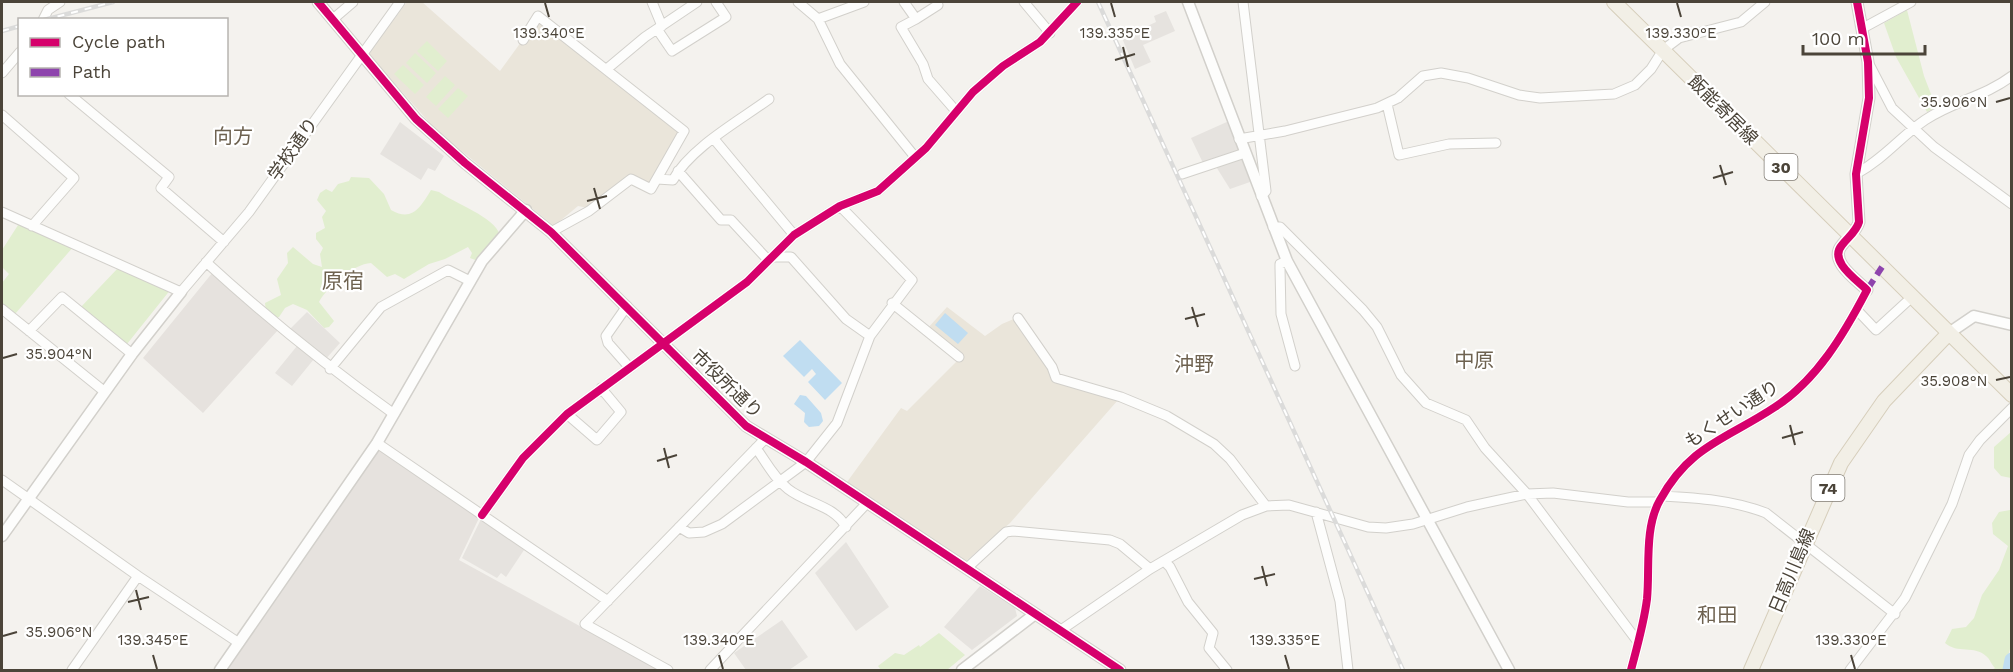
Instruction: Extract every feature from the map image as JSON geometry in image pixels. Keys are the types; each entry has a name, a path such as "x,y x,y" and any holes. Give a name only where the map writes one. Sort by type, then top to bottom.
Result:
{"main road":[{"name":"飯能寄居線","path":"1614,2 2012,395"},
{"name":"日高川島線","path":"1751,670 1804,543 1841,463 1868,421 1900,381 1949,333"}],"street":[{"path":"44,18 48,10 60,2"},
{"name":"市役所通り","path":"318,2 416,119 465,163 551,232 738,419 765,439 806,462 1120,670"},
{"path":"332,20 353,2"},
{"name":"学校通り","path":"181,292 249,212 360,54 400,2"},
{"path":"652,2 660,27 672,51 726,17 716,2"},
{"path":"608,68 660,27 697,2"},
{"path":"798,2 818,19 840,64 915,157"},
{"path":"818,19 864,2"},
{"path":"904,2 916,18"},
{"path":"1024,2 1050,33"},
{"path":"482,515 523,458 567,414 747,282 794,235 840,206 878,191 926,148 956,110 1004,66 1050,33 1077,2"},
{"path":"1188,2 1287,261 1509,670"},
{"path":"1243,2 1266,191 1261,196"},
{"path":"1239,139 1387,104 1398,98 1423,76 1442,74 1468,78 1530,97 1614,94 1635,85 1651,69 1663,50 1679,38 1741,22 1765,2"},
{"name":"もくせい通り","path":"1631,670 1646,600 1649,557 1660,499 1699,450 1775,407 1790,396 1835,348 1867,291 1839,261 1838,250 1851,236 1859,222 1856,174 1869,98 1868,62 1857,2"},
{"path":"1863,28 1911,2"},
{"path":"938,5 901,27 923,64 928,78 956,110"},
{"path":"523,40 538,16 608,68 684,131 651,189 631,178 589,211 551,232"},
{"path":"2,74 18,54"},
{"path":"1868,62 1892,108 1934,147 2012,204"},
{"path":"1856,174 1890,152 1914,129 1944,108 1986,93 2012,76"},
{"path":"71,96 169,177 161,188 224,242"},
{"path":"657,179 673,180 678,171 714,138 769,99"},
{"path":"1387,104 1399,155 1449,144 1496,143"},
{"path":"2,115 74,178 32,226"},
{"path":"714,138 794,235"},
{"path":"1182,174 1245,153"},
{"path":"678,171 721,220 731,220 770,258 791,257 846,318 870,336"},
{"path":"679,527 689,533 704,532 722,524 806,462 837,423 870,336 892,303 912,280 840,206"},
{"path":"220,670 377,443 482,261 526,210"},
{"path":"2,212 181,292 132,354 2,536"},
{"path":"1273,227 1280,227 1364,310 1377,327 1401,375 1426,403 1462,416 1485,448 1527,494 1638,642"},
{"path":"1287,261 1280,264 1281,314 1295,366"},
{"path":"206,262 266,318 330,369 394,414"},
{"path":"330,369 381,307 448,270 471,281"},
{"path":"30,331 62,297 132,354"},
{"path":"1857,310 1876,330 1912,297"},
{"path":"892,303 959,357"},
{"path":"627,306 606,336 608,343 630,368"},
{"path":"2,309 105,392"},
{"path":"1949,333 1974,316 2012,325"},
{"path":"1018,318 1052,367 1056,378 1121,398 1167,416 1214,444 1230,459 1266,506"},
{"path":"567,414 597,440 621,412 601,388"},
{"path":"1850,670 1895,614 1952,504 1969,455 1980,440 2012,408"},
{"path":"669,670 585,624 765,439"},
{"path":"377,443 608,601"},
{"path":"756,448 779,481 790,491 836,514 846,527"},
{"path":"2,480 138,576 239,643"},
{"path":"1061,630 1150,569 1242,515 1266,506 1289,505 1368,527 1386,528 1413,525 1427,518 1527,494 1553,493 1628,502 1660,499 1745,505 1766,513 1895,614"},
{"path":"710,670 867,503"},
{"path":"1316,512 1340,601 1348,670"},
{"path":"967,568 1006,532 1013,531 1110,540 1120,544 1150,569"},
{"path":"1164,561 1170,567 1185,597 1214,633 1209,648 1227,670"},
{"path":"72,670 138,576"},
{"path":"962,670 1035,614"}],"shaded area":[{"path":"407,2 422,2 500,71 537,20 681,133 652,184 630,176 588,208 578,206 554,226 437,131 370,56 370,51"},
{"path":"1166,11 1175,31 1143,45 1151,62 1135,69 1122,38 1156,22 1154,16"},
{"path":"1229,121 1239,151 1203,163 1191,138"},
{"path":"400,122 444,156 435,171 428,168 421,180 380,154"},
{"path":"1241,157 1250,182 1230,189 1215,165"},
{"path":"213,272 278,330 203,413 143,358"},
{"path":"947,307 985,336 1002,324 1016,318 1050,368 1054,380 1118,400 1010,523 966,561 847,482 901,408 907,411 960,358 927,329"},
{"path":"307,312 340,343 324,361 287,332"},
{"path":"297,346 314,359 292,386 275,373"},
{"path":"378,449 479,518 459,560 660,670 226,670"},
{"path":"481,519 524,550 506,577 501,573 497,578 462,558"},
{"path":"846,542 889,607 856,631 815,573"},
{"path":"980,586 1015,608 1017,616 972,650 944,627"},
{"path":"782,620 808,657 789,670 746,670 734,653"}],"green space":[{"path":"1907,10 1924,76 1936,107 1927,112 1896,57 1884,23"},
{"path":"427,41 447,61 438,71 417,51"},
{"path":"415,53 436,73 427,83 406,63"},
{"path":"403,65 424,85 415,94 394,74"},
{"path":"445,76 455,85 436,106 426,97"},
{"path":"458,88 468,96 448,118 438,109"},
{"path":"351,177 369,178 384,194 391,210 398,213 410,214 419,207 431,190 439,192 482,216 497,228 500,235 478,261 470,258 472,253 468,247 445,259 429,264 404,279 395,274 387,277 371,263 356,267 334,283 319,302 334,321 329,327 324,328 307,310 293,304 285,308 279,317 274,318 266,312 265,303 281,295 277,279 288,263 287,253 293,247 313,264 322,267 320,254 323,248 316,239 316,233 325,228 322,217 326,211 317,200 320,193 326,189 332,192 338,184 349,181"},
{"path":"20,222 74,246 15,314 2,304 2,283 9,274 2,267 2,250"},
{"path":"118,268 171,289 127,344 124,344 80,308"},
{"path":"2011,432 2011,478 2001,476 1994,468 1994,447"},
{"path":"2011,506 2012,642 2004,670 1992,670 1995,668 1982,653 1955,648 1945,643 1952,629 1966,627 1974,618 1982,595 1999,570 2008,546 1993,534 1992,523 1999,512 2010,510"},
{"path":"939,633 965,655 947,670 881,670 878,666 895,653 904,655"}],"water":[{"path":"945,313 968,333 958,344 935,325"},
{"path":"800,340 842,383 825,400 808,382 816,374 812,369 804,377 783,356"},
{"path":"800,395 806,396 821,413 823,421 819,426 809,427 804,422 805,413 794,404"}],"waterway":[{"path":"2010,670 2012,660"}],"railway":[{"path":"52,18 113,2"},
{"path":"1098,2 1403,670"},
{"path":"2,31 18,27"}],"marked path":[{"path":"1867,290 1882,267"}],"cycle path":[{"path":"318,2 416,119 465,163 551,232 746,426 806,462 1120,670"},
{"path":"482,515 523,458 567,414 747,282 794,235 840,206 878,191 926,148 973,92 1003,66 1040,42 1077,2"},
{"path":"1631,670 1647,599 1652,523 1660,500 1684,467 1697,455 1775,407 1804,384 1839,339 1867,290 1851,276 1841,264 1839,257 1842,245 1854,232 1859,222 1856,174 1869,98 1868,62 1857,2"}],"district":[{"name":"向方","path":"233,136"},
{"name":"原宿","path":"343,281"},
{"name":"中原","path":"1474,360"},
{"name":"沖野","path":"1194,364"},
{"name":"和田","path":"1717,615"}]}
